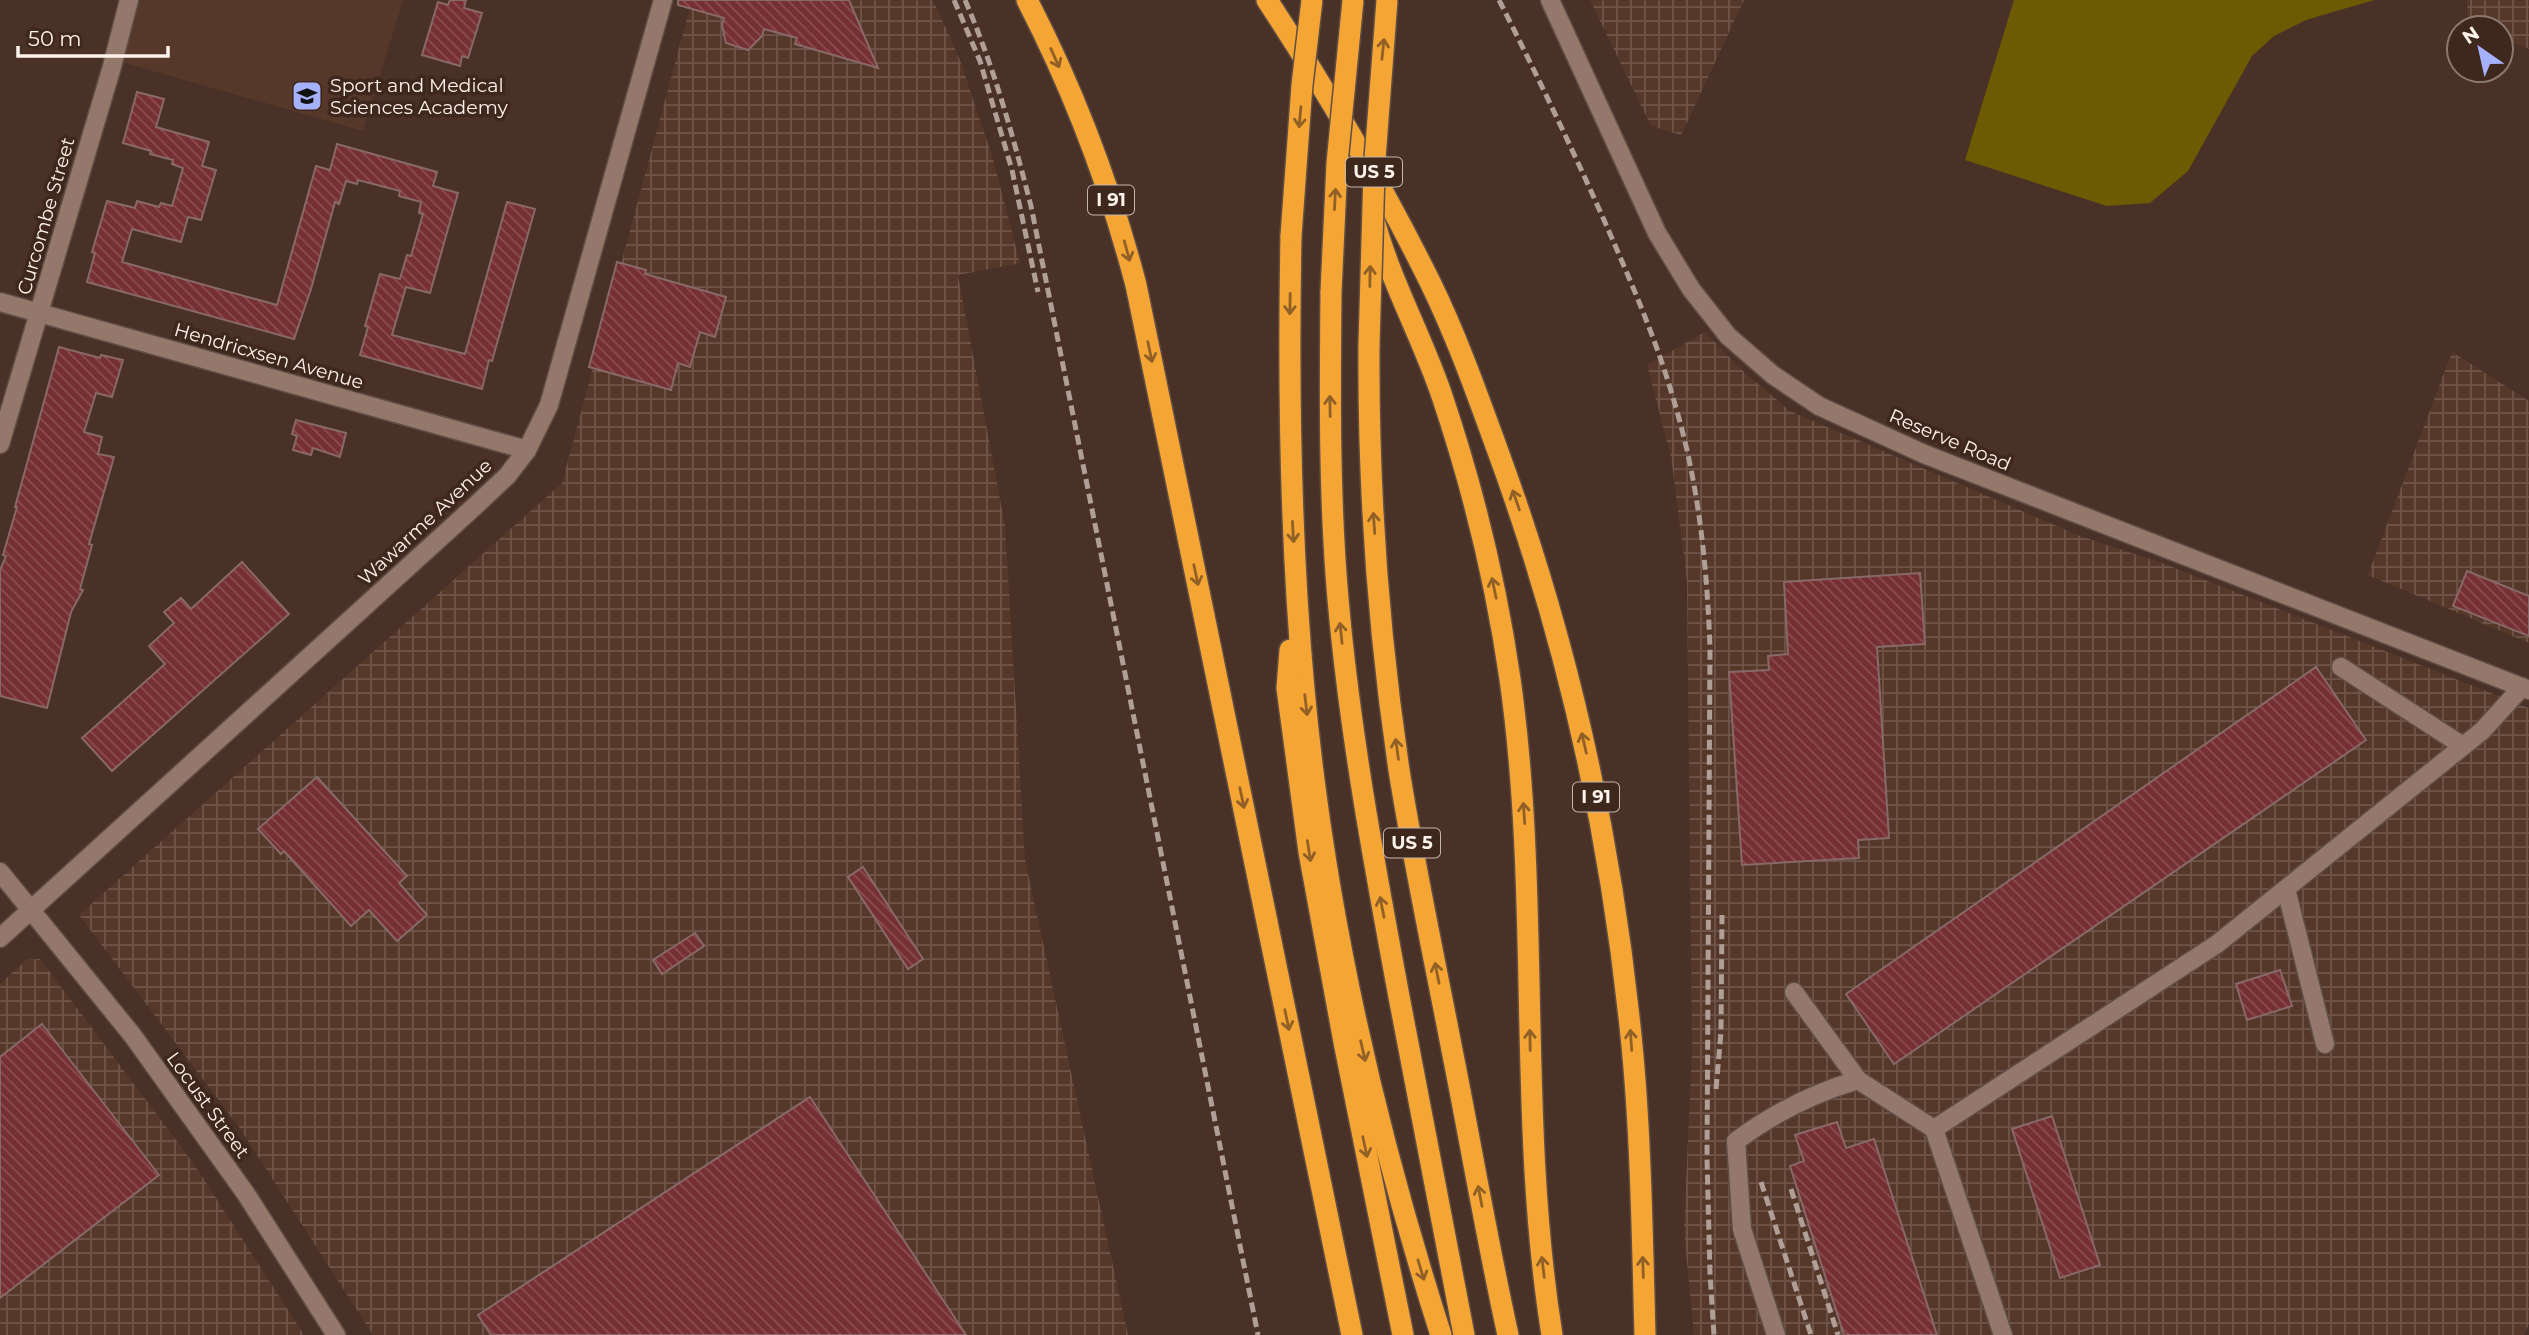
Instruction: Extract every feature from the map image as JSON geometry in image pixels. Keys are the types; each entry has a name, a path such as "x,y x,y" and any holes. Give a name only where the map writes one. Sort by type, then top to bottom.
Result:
{"highway":[{"name":"I 91","path":"1027,0 1087,132 1116,214 1136,285 1352,1335"},
{"name":"I 91","path":"1267,0 1329,100 1430,283 1480,402 1530,543 1557,631 1595,790 1613,890 1630,1020 1639,1160 1645,1335"},
{"path":"1312,0 1302,85 1291,236 1289,400 1296,589 1311,749 1341,946 1376,1107 1405,1217 1441,1335"},
{"path":"1353,0 1339,128 1331,292 1331,461 1338,597 1363,801 1464,1335"},
{"name":"US 5","path":"1387,0 1375,161 1369,344 1371,478 1384,654 1399,768 1418,875 1508,1335"},
{"path":"1367,166 1371,210 1388,261 1432,369 1457,444 1483,539 1507,656 1518,746 1525,839 1534,1179 1539,1242 1552,1335"},
{"path":"1296,589 1287,688 1299,788 1319,914 1403,1335"}],"street":[{"name":"Curcombe Street","path":"0,444 129,0"},
{"name":"Wawarme Avenue","path":"0,938 491,492 527,450 549,405 663,0"},
{"name":"Reserve Road","path":"1550,0 1657,233 1691,289 1728,336 1773,375 1819,406 1924,454 2526,688"},
{"name":"Hendricxsen Avenue","path":"0,302 527,450"},
{"path":"2340,667 2463,746"},
{"path":"1934,1129 2217,944 2482,731 2526,688"},
{"path":"0,872 31,911"},
{"path":"2286,889 2325,1044"},
{"name":"Locust Street","path":"31,911 133,1036 246,1194 336,1335"},
{"path":"1794,992 1858,1080 1934,1129 2003,1335"},
{"path":"1776,1335 1742,1229 1736,1141 1769,1116 1824,1090 1858,1080"}],"shaded area":[{"name":"Sport and Medical Sciences Academy","path":"135,0 403,0 363,131 118,61"},
{"path":"692,0 933,0 960,60 993,159 1020,263 958,275 1005,526 1025,860 1128,1335 373,1335 239,1127 79,915 562,483"},
{"path":"1590,0 1744,0 1681,135 1651,126"},
{"path":"2014,0 2374,0 2306,20 2274,36 2252,56 2188,171 2150,203 2107,206 1965,160"},
{"path":"2467,0 2529,0 2529,49 2515,43 2515,14 2468,14"},
{"path":"1705,332 1745,373 1790,411 2080,536 2162,563 2529,708 2529,1324 2524,1335 1694,1335 1684,1230 1692,1050 1687,581 1671,457 1647,365"},
{"path":"2452,352 2529,401 2529,643 2368,575"},
{"path":"40,959 194,1164 304,1335 0,1335 0,984 26,960"}],"building":[{"path":"450,0 466,0 464,8 482,13 468,58 462,56 460,66 422,55 438,2 448,5"},
{"path":"678,0 849,0 878,68 795,44 797,38 764,29 762,36 748,50 726,43 722,25 724,18 678,5"},
{"path":"137,92 164,99 156,127 209,142 202,166 216,170 201,220 188,217 181,242 132,229 122,262 277,305 316,166 330,170 337,144 437,172 433,186 458,193 430,293 406,287 392,335 465,354 507,202 535,209 482,389 360,355 380,274 400,279 407,255 411,256 423,214 419,213 421,202 399,196 400,191 358,180 357,184 346,181 339,204 335,202 294,339 87,282 95,253 92,252 107,201 135,208 137,201 159,207 161,203 172,206 183,168 172,164 173,160 123,143"},
{"path":"617,262 646,270 645,274 726,297 715,337 700,332 690,367 678,363 671,390 589,367"},
{"path":"59,347 100,358 101,355 123,360 112,397 96,393 84,432 102,437 98,454 114,457 89,544 92,545 80,589 83,590 71,612 47,708 0,696 0,570 6,556 3,555 15,507"},
{"path":"296,420 346,433 340,457 313,448 311,455 293,450 297,436 292,434"},
{"path":"242,562 289,614 112,771 82,738 165,664 149,646 174,623 164,612 181,598 191,609"},
{"path":"2467,571 2529,596 2529,636 2453,606"},
{"path":"1920,573 1925,644 1877,647 1889,838 1858,840 1859,858 1742,865 1729,672 1769,670 1768,656 1788,654 1784,582"},
{"path":"2316,667 2366,740 1894,1064 1846,994"},
{"path":"317,777 407,876 399,883 427,915 397,941 369,910 351,926 284,851 281,854 258,829"},
{"path":"863,867 923,959 908,969 848,877"},
{"path":"695,933 704,946 662,974 653,960"},
{"path":"2280,970 2292,1006 2247,1020 2236,984"},
{"path":"42,1024 159,1175 0,1298 0,1057"},
{"path":"810,1097 966,1335 491,1335 478,1315"},
{"path":"2052,1116 2100,1265 2060,1278 2012,1129"},
{"path":"1837,1122 1846,1148 1874,1139 1937,1335 1844,1335 1790,1166 1804,1161 1795,1135"}],"railway":[{"path":"954,0 980,61 1012,170 1038,292"},
{"path":"965,0 1002,102 1031,206 1258,1335"},
{"path":"1499,0 1579,165 1643,313 1676,408 1696,497 1707,587 1710,648 1707,1158 1714,1335"},
{"path":"1716,1089 1721,1032 1722,915"},
{"path":"1761,1182 1811,1335"},
{"path":"1791,1189 1838,1335"}],"place":[{"name":"Sport and Medical Sciences Academy","path":"307,96"}]}
